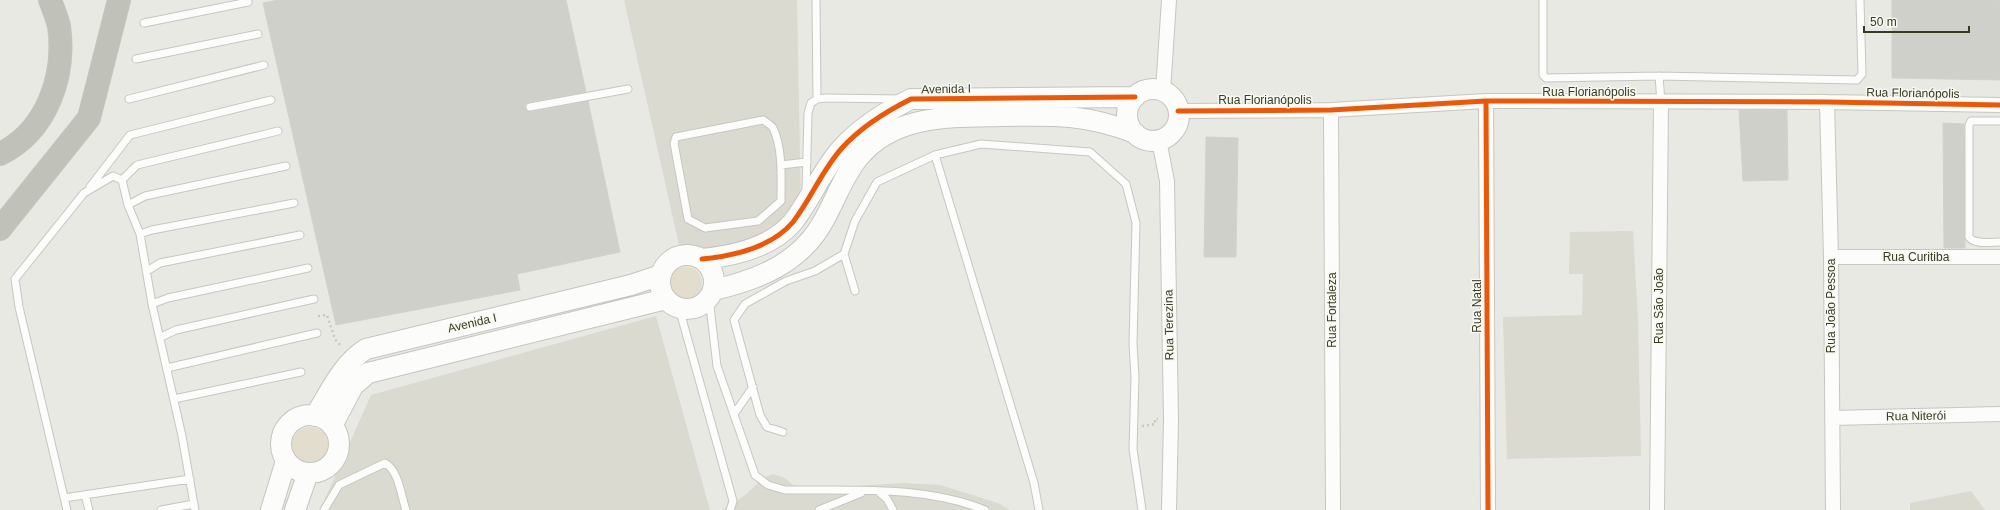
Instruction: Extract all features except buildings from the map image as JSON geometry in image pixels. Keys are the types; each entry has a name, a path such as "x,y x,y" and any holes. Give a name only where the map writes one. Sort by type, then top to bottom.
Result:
{"highway":[{"path":"0,154 15,146 41,120 56,87 61,53 59,25 50,0"},
{"path":"0,229 89,118 119,0"}],"street":[{"path":"1163,91 1169,0"},
{"path":"711,294 713,273 702,259 686,254 677,256 670,261 661,275 660,284 673,303 696,308 711,294 761,276 786,263 807,244 824,222 845,178 860,156 879,138 902,127 942,117 1061,115 1082,117 1111,124 1150,140 1159,140 1170,135 1174,130 1179,117 1173,99 1163,91 1153,88 1146,89 1135,97 1128,111 1131,126 1135,133"},
{"name":"Avenida I","path":"702,259 729,256 752,250 792,223 842,148 866,126 887,111 911,100 1135,97"},
{"name":"Rua Florianópolis","path":"1178,111 1331,110 1486,101 1826,102 2000,105"},
{"name":"Rua Natal","path":"1486,101 1488,510"},
{"name":"Rua São João","path":"1657,510 1661,102"},
{"name":"Rua João Pessoa","path":"1826,102 1831,257 1833,510"},
{"name":"Rua Fortaleza","path":"1331,110 1333,510"},
{"name":"Rua Terezina","path":"1159,140 1167,181 1171,420 1169,510"},
{"name":"Rua Curitiba","path":"1831,257 2000,257"},
{"name":"Avenida I","path":"315,416 340,374 353,357 366,349 623,287 661,275"},
{"name":"Avenida I","path":"332,426 353,386 368,373 673,303"},
{"name":"Rua Niterói","path":"1832,418 2000,414"},
{"path":"305,416 315,416 325,419 332,426 337,434 339,443 338,452 328,467 320,471 308,473 294,468 286,461 282,453 281,443 286,429 296,419 305,416"},
{"path":"271,510 286,461"},
{"path":"295,510 308,473"}],"lane":[{"path":"816,0 817,99"},
{"path":"1544,0 1544,78 1659,76 1857,80 1862,74 1860,0"},
{"path":"144,24 248,2"},
{"path":"136,59 258,34"},
{"path":"129,99 264,66"},
{"path":"1659,76 1661,102"},
{"path":"530,107 628,89"},
{"path":"806,201 808,113 811,103 817,99 826,98 911,100"},
{"path":"67,510 19,307 15,279 88,190 130,135 272,100"},
{"path":"763,120 772,127 781,165 781,200 758,221 705,228 688,219 674,143 676,137 763,120"},
{"path":"2000,121 1971,121 1969,125 1968,146 1969,237 1971,240 1976,242 2000,242"},
{"path":"122,180 137,165 278,132"},
{"path":"855,291 844,254 855,221 877,182 935,155 981,144 1090,152 1126,184 1136,223 1133,344 1135,377 1134,449 1142,510"},
{"path":"935,155 1034,483 1039,510"},
{"path":"781,165 807,162"},
{"path":"128,205 145,196 286,166"},
{"path":"88,190 113,176 122,180"},
{"path":"122,180 128,205 140,234 152,304 161,337 195,507 161,510"},
{"path":"140,234 152,230 294,203"},
{"path":"147,271 160,264 300,234"},
{"path":"783,432 767,427 760,415 734,320 745,304 786,281 816,271 844,254"},
{"path":"152,304 168,298 308,268"},
{"path":"711,294 717,366 755,475 768,485 786,490 898,492 972,505 985,510"},
{"path":"161,337 176,330 314,299"},
{"path":"673,303 733,501 730,510"},
{"path":"167,368 317,333"},
{"path":"174,399 301,372"},
{"path":"734,414 753,387"},
{"path":"324,510 339,485 385,463 390,466 395,473 406,510"},
{"path":"64,498 190,479"},
{"path":"819,510 865,492"},
{"path":"879,492 887,498 893,510"},
{"path":"85,495 89,510"}],"path":[{"path":"318,316 327,315 334,339 353,357"}],"shaded area":[{"path":"624,0 797,0 801,208 777,239 699,250 680,249"},
{"path":"1633,231 1638,320 1641,456 1507,459 1503,317 1582,315 1583,274 1569,274 1570,232"},
{"path":"683,267 689,267 698,271 702,283 698,295 689,299 683,299 674,295 670,286 670,280 674,271"},
{"path":"656,316 710,510 320,510 371,395"},
{"path":"314,427 323,432 327,438 327,452 323,458 314,463 306,463 297,458 293,452 292,441 297,432 303,428"},
{"path":"773,474 785,478 793,485 810,489 902,483 940,485 998,503 1010,510 722,510 744,496 765,477"},
{"path":"1971,491 1985,510 1910,510 1910,503"}],"cycle path":[{"path":"702,259 739,253 751,249 763,244 784,231 793,222 828,166 849,140 874,120 911,99 1135,97"},
{"path":"1486,101 1488,510"},
{"path":"1178,111 1331,110 1486,101 1827,102 2000,105"}]}
